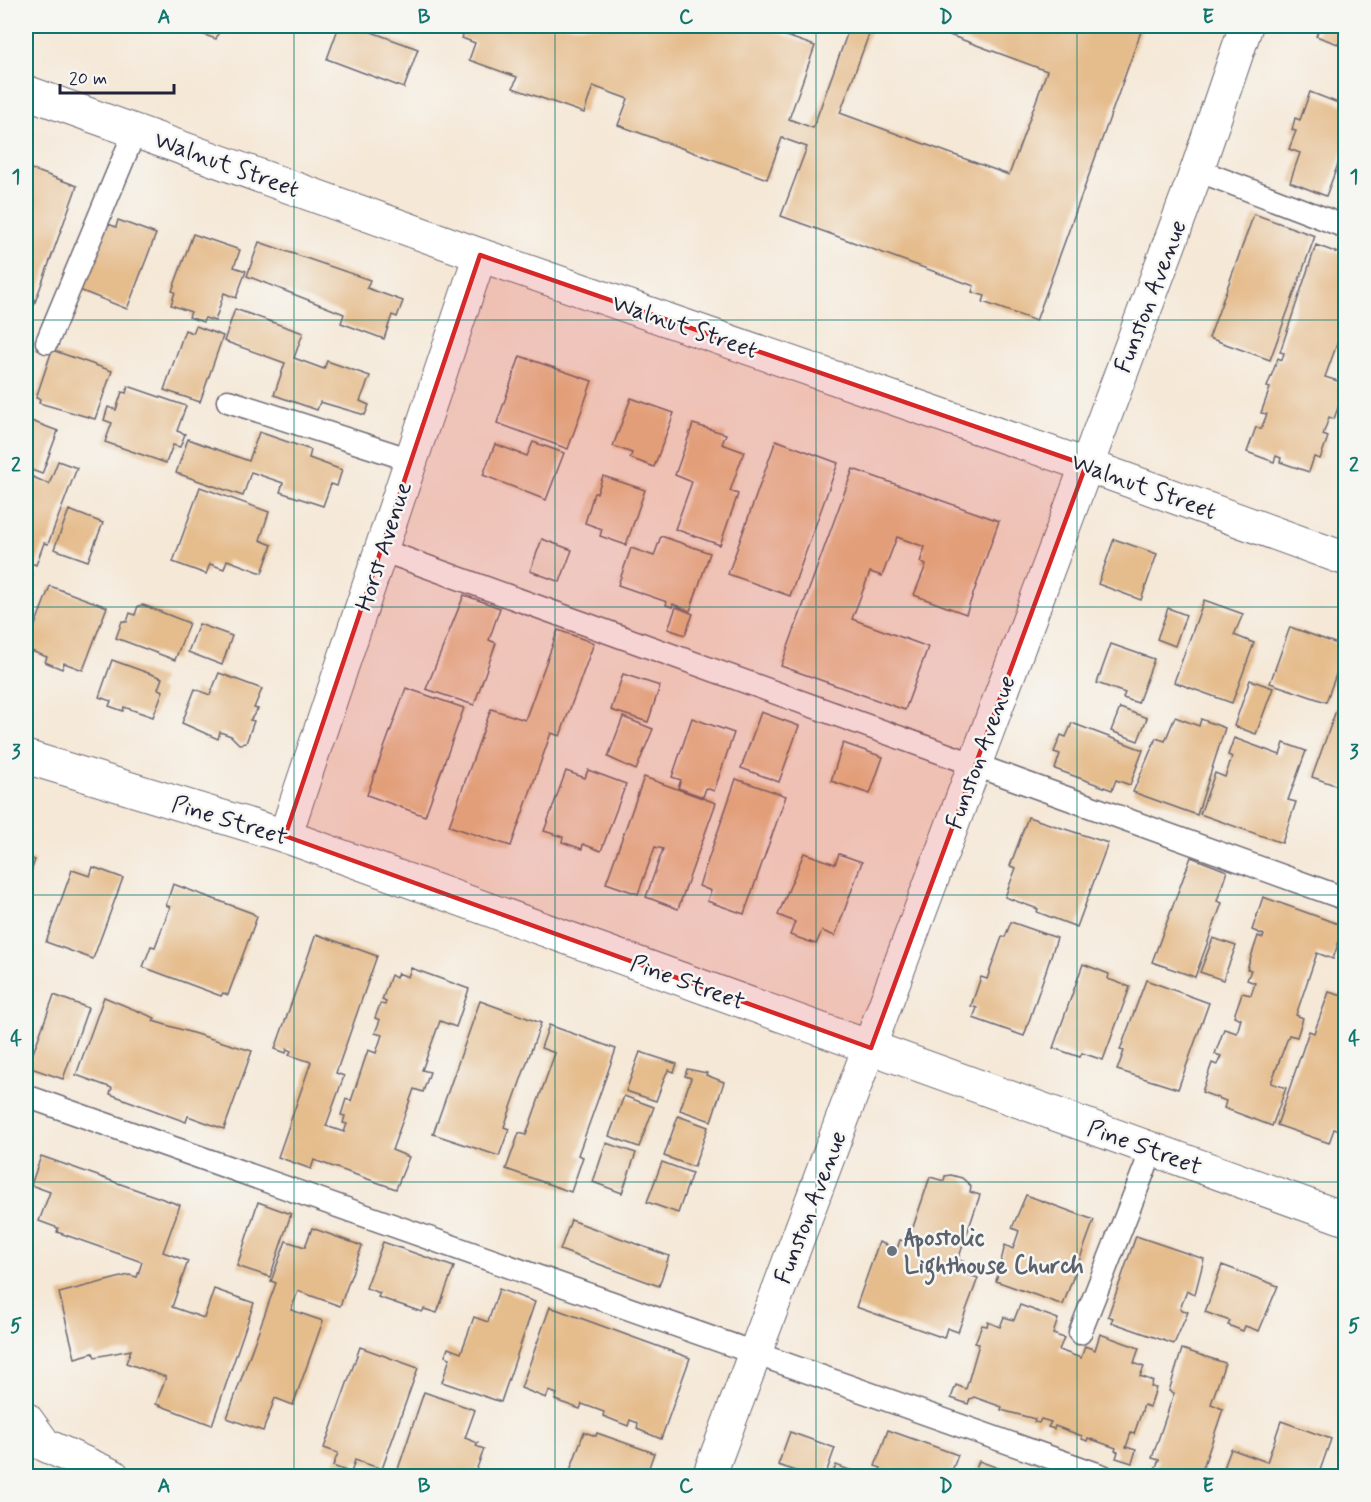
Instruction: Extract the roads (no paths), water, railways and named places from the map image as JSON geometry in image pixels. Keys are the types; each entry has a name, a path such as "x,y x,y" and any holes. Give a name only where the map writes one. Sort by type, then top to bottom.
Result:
{"street":[{"name":"Funston Avenue","path":"709,1476 871,1048 1197,170 1246,26"},
{"name":"Walnut Street","path":"26,92 480,255 1086,465 1346,559"},
{"name":"Horst Avenue","path":"285,836 480,255"},
{"name":"Pine Street","path":"26,757 285,836 1346,1219"},
{"path":"26,1419 45,1445 112,1476"}],"lane":[{"path":"46,342 135,131"},
{"path":"1197,170 1346,227"},
{"path":"228,401 411,460"},
{"path":"381,550 1346,899"},
{"path":"26,1096 1103,1476"},
{"path":"1080,1333 1152,1149"}],"place":[{"name":"Apostolic Lighthouse Church","path":"892,1251"}]}
